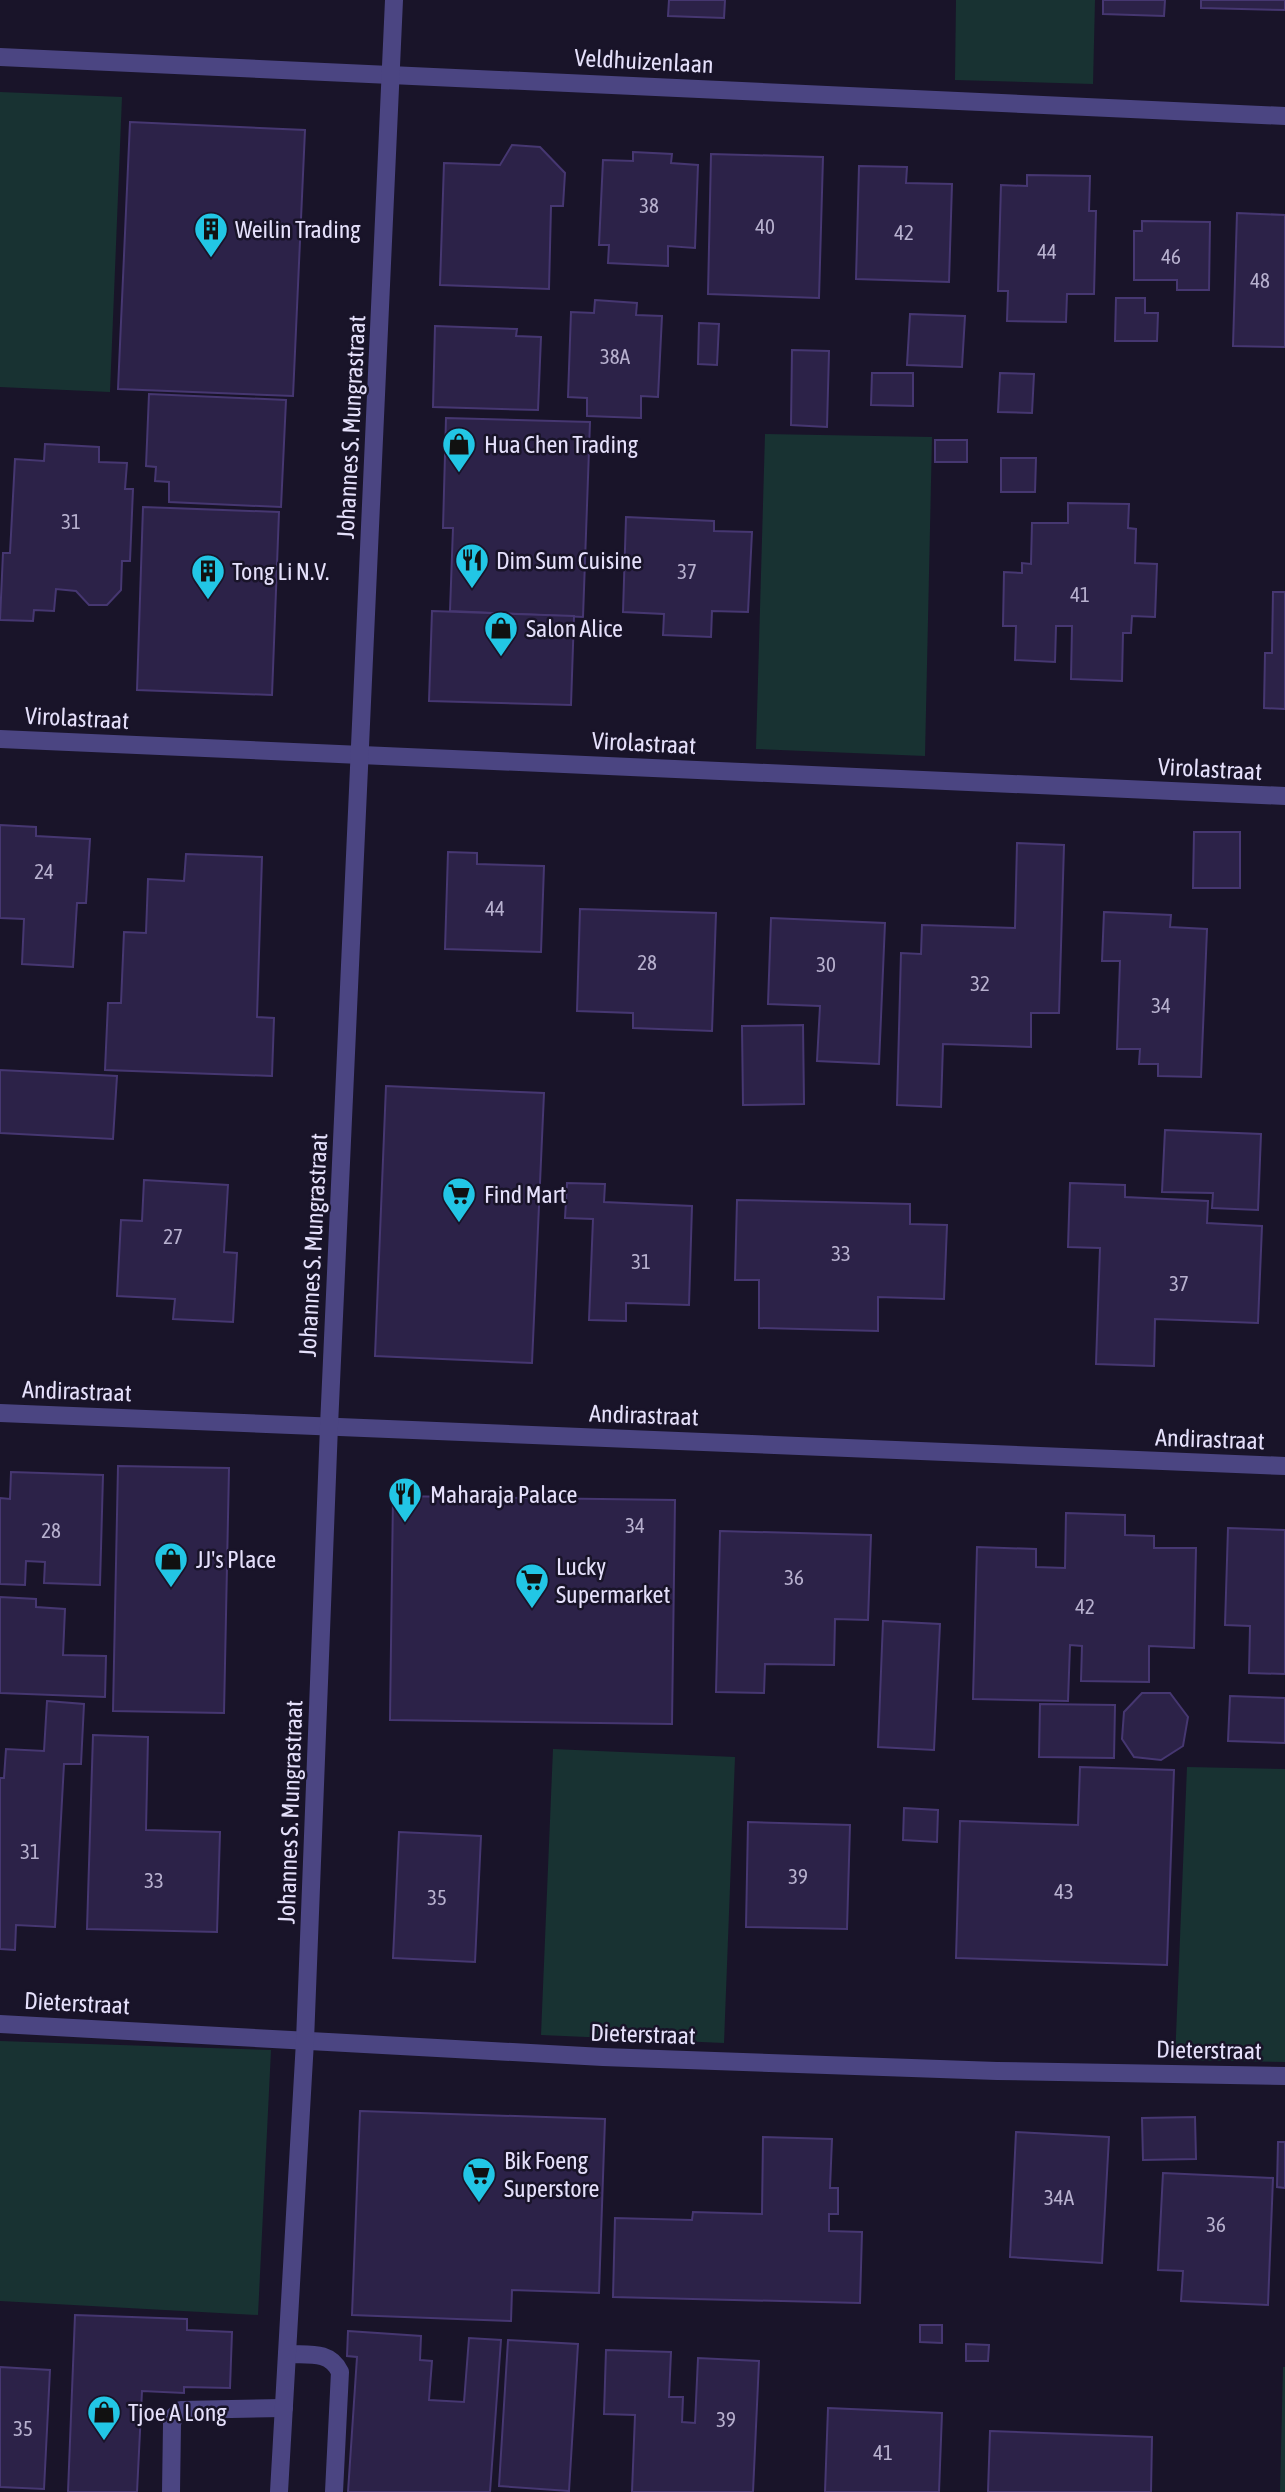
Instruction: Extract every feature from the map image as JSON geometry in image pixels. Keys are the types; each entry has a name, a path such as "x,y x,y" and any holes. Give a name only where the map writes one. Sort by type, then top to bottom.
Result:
{"street":[{"name":"Johannes S. Mungrastraat","path":"279,2492 305,2041 394,0"},
{"name":"Veldhuizenlaan","path":"0,57 391,73 1285,117"},
{"name":"Virolastraat","path":"0,739 1285,796"},
{"name":"Andirastraat","path":"0,1413 1285,1466"},
{"name":"Dieterstraat","path":"0,2024 617,2058 983,2070 1285,2076"},
{"path":"287,2354 328,2357 335,2362 340,2372 334,2492"},
{"path":"171,2492 172,2424 174,2416 181,2410 284,2408"}],"green space":[{"path":"956,0 1095,0 1093,84 955,80"},
{"path":"0,92 122,97 110,392 0,387"},
{"path":"765,434 932,437 925,756 756,749"},
{"path":"553,1749 735,1757 724,2043 541,2035"},
{"path":"1187,1767 1285,1769 1285,2062 1175,2060"},
{"path":"0,2041 271,2050 258,2315 0,2301"},
{"path":"1283,2367 1285,2492 1280,2492"}],"building":[{"path":"669,0 725,0 724,18 668,16"},
{"path":"1103,0 1165,0 1164,16 1103,14"},
{"path":"1201,0 1285,0 1285,10 1201,8"},
{"name":"Weilin Trading","path":"130,122 305,130 293,396 118,389"},
{"path":"512,145 540,147 565,173 563,206 551,206 549,289 440,285 444,163 500,165"},
{"path":"633,152 672,154 671,163 698,165 695,248 668,246 668,266 608,263 609,245 599,245 603,160 633,161"},
{"path":"711,154 823,157 819,298 708,294"},
{"path":"859,166 907,167 906,183 952,184 949,282 856,279"},
{"path":"1027,175 1090,176 1089,211 1096,211 1094,294 1067,294 1066,322 1007,321 1008,291 998,291 1001,185 1027,186"},
{"path":"1237,213 1285,215 1285,347 1233,346"},
{"path":"1142,221 1210,222 1209,290 1177,290 1177,280 1134,280 1134,231 1142,231"},
{"path":"1116,298 1145,298 1145,313 1158,313 1157,341 1115,341"},
{"path":"595,300 637,303 636,315 662,316 658,397 641,396 641,418 587,416 587,398 568,397 571,312 594,313"},
{"path":"910,314 965,316 962,367 907,365"},
{"path":"699,323 719,324 717,365 698,364"},
{"path":"435,326 517,329 516,336 541,337 538,410 433,407"},
{"path":"792,350 829,351 827,427 791,425"},
{"path":"872,373 913,373 913,406 871,405"},
{"path":"1000,373 1034,374 1032,413 998,412"},
{"path":"149,394 286,400 281,507 169,502 169,482 155,481 156,467 146,466"},
{"path":"446,418 590,422 583,617 450,611 453,528 443,528"},
{"path":"935,440 967,440 967,462 935,462"},
{"path":"45,444 99,447 99,462 127,463 125,489 133,489 130,561 122,561 121,590 107,605 89,605 76,591 56,589 54,611 34,610 33,621 0,620 3,553 10,553 15,459 44,461"},
{"path":"1001,458 1036,458 1035,492 1001,492"},
{"path":"1068,503 1129,504 1128,528 1136,529 1135,563 1157,564 1155,617 1132,616 1131,633 1123,633 1122,681 1071,679 1072,626 1056,626 1055,662 1015,660 1016,626 1003,626 1004,572 1022,573 1022,563 1031,564 1032,523 1068,523"},
{"name":"Tong Li N.V.","path":"143,507 279,512 272,695 137,690"},
{"path":"626,517 714,521 714,531 752,532 748,612 712,611 711,637 663,635 664,614 623,612"},
{"path":"1273,592 1285,592 1285,709 1264,708 1265,653 1272,653"},
{"name":"Salon Alice","path":"432,611 574,616 571,705 429,701"},
{"path":"0,825 36,827 36,836 90,839 86,903 77,903 73,967 22,964 24,919 0,918"},
{"path":"1194,832 1240,832 1240,888 1193,888"},
{"path":"1017,843 1064,845 1059,1013 1031,1013 1031,1047 943,1044 941,1107 897,1105 901,953 921,954 922,925 1015,928"},
{"path":"448,852 477,853 477,864 544,866 541,952 445,949"},
{"path":"186,854 262,857 257,1017 274,1018 272,1076 105,1070 108,1003 121,1003 124,932 146,933 148,879 184,881"},
{"path":"580,909 716,913 712,1031 633,1028 633,1013 577,1011"},
{"path":"1104,912 1171,915 1170,927 1207,929 1201,1077 1158,1076 1158,1064 1139,1064 1140,1049 1117,1049 1120,961 1102,961"},
{"path":"771,918 885,923 879,1064 817,1061 820,1006 768,1004"},
{"path":"803,1025 804,1104 743,1105 742,1026"},
{"path":"0,1070 117,1076 113,1139 0,1133"},
{"name":"Find Mart","path":"386,1086 544,1093 532,1363 375,1356"},
{"path":"1165,1130 1261,1134 1258,1210 1212,1208 1213,1193 1162,1192"},
{"path":"144,1180 228,1185 224,1252 237,1253 233,1322 173,1319 175,1299 117,1296 121,1220 142,1221"},
{"path":"567,1183 605,1184 604,1202 692,1206 689,1305 626,1303 626,1321 589,1320 593,1219 565,1218"},
{"path":"1070,1183 1125,1185 1125,1197 1208,1201 1207,1223 1262,1226 1258,1323 1155,1319 1154,1366 1096,1364 1100,1248 1068,1247"},
{"path":"737,1200 910,1204 910,1224 947,1225 944,1299 878,1297 878,1331 759,1328 759,1280 735,1280"},
{"name":"JJ's Place","path":"118,1466 229,1468 224,1713 113,1711"},
{"path":"11,1472 103,1475 100,1585 44,1583 45,1562 26,1561 25,1585 0,1584 0,1498 10,1499"},
{"name":"Lucky Supermarket","path":"393,1496 675,1500 672,1724 390,1720"},
{"path":"1066,1513 1125,1515 1125,1535 1154,1536 1154,1548 1196,1548 1194,1648 1149,1646 1149,1682 1081,1681 1082,1646 1070,1645 1068,1701 973,1699 977,1547 1036,1549 1036,1567 1065,1568"},
{"path":"1228,1528 1285,1530 1285,1674 1249,1673 1250,1626 1225,1625"},
{"path":"720,1531 871,1535 868,1620 835,1619 834,1665 765,1664 764,1693 716,1692"},
{"path":"0,1597 36,1599 36,1607 65,1609 63,1655 106,1656 105,1697 0,1693"},
{"path":"883,1621 940,1624 934,1750 878,1747"},
{"path":"1142,1693 1170,1693 1188,1717 1183,1746 1161,1760 1134,1757 1122,1739 1124,1712"},
{"path":"1230,1696 1285,1698 1285,1743 1228,1741"},
{"path":"47,1701 84,1704 81,1764 64,1764 55,1927 16,1925 15,1950 0,1949 0,1778 4,1778 6,1749 44,1751"},
{"path":"1040,1704 1115,1705 1114,1758 1039,1757"},
{"path":"93,1735 148,1737 146,1830 220,1832 217,1932 87,1929"},
{"path":"1080,1767 1174,1770 1167,1965 956,1958 960,1821 1078,1825"},
{"path":"904,1808 938,1810 937,1842 903,1840"},
{"path":"748,1822 850,1825 847,1929 746,1927"},
{"path":"399,1832 481,1836 475,1962 393,1958"},
{"name":"Bik Foeng Superstore","path":"360,2111 605,2119 599,2293 512,2290 511,2321 352,2315"},
{"path":"1195,2117 1196,2159 1143,2160 1142,2118"},
{"path":"1016,2132 1109,2137 1102,2263 1010,2257"},
{"path":"763,2137 832,2139 830,2188 838,2188 838,2214 829,2214 829,2231 862,2232 860,2303 613,2297 615,2218 692,2220 693,2212 762,2214"},
{"path":"1278,2142 1285,2142 1285,2188 1277,2187"},
{"path":"1163,2173 1273,2178 1268,2305 1181,2301 1183,2271 1158,2270"},
{"name":"Tjoe A Long","path":"75,2315 187,2319 187,2330 232,2332 230,2388 184,2387 184,2393 142,2391 137,2492 68,2492"},
{"path":"920,2325 942,2325 942,2343 920,2342"},
{"path":"348,2331 421,2336 420,2360 432,2361 429,2400 464,2402 469,2338 501,2340 490,2492 348,2492 357,2357 347,2356"},
{"path":"508,2340 578,2344 569,2491 499,2486"},
{"path":"966,2344 989,2345 988,2361 966,2361"},
{"path":"606,2350 671,2352 669,2397 683,2397 682,2422 695,2423 698,2358 759,2361 753,2492 632,2492 635,2415 604,2414"},
{"path":"0,2367 50,2370 44,2489 0,2487"},
{"path":"828,2408 942,2413 939,2492 825,2492"},
{"path":"990,2431 1152,2437 1151,2492 988,2492"}],"place":[{"name":"Weilin Trading","path":"211,259"},
{"name":"Hua Chen Trading","path":"459,474"},
{"name":"Dim Sum Cuisine","path":"472,590"},
{"name":"Tong Li N.V.","path":"208,601"},
{"name":"Salon Alice","path":"501,658"},
{"name":"Find Mart","path":"459,1224"},
{"name":"Maharaja Palace","path":"405,1524"},
{"name":"JJ's Place","path":"171,1589"},
{"name":"Lucky Supermarket","path":"532,1610"},
{"name":"Bik Foeng Superstore","path":"479,2204"},
{"name":"Tjoe A Long","path":"104,2442"}]}
